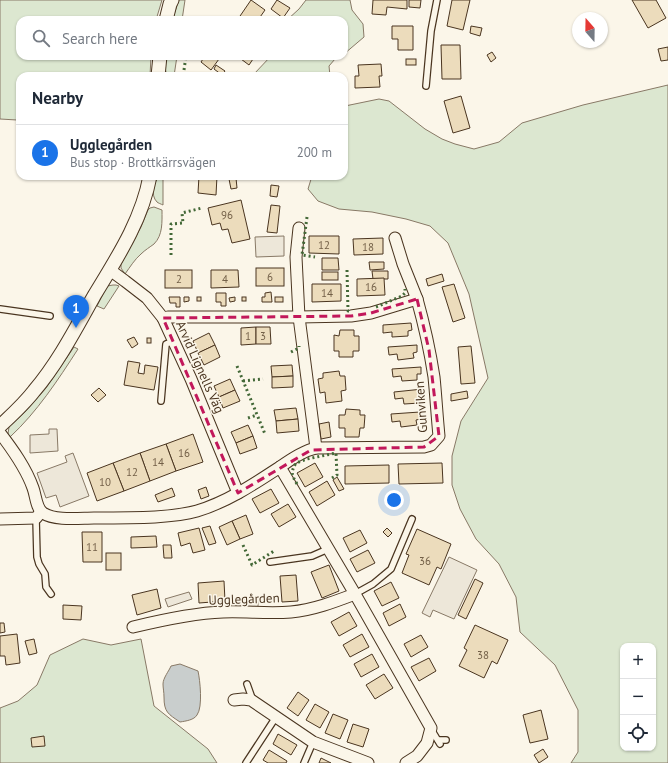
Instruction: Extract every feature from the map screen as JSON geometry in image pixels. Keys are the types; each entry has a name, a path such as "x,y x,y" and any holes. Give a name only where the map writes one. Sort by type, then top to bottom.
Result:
{"street":[{"path":"167,16 172,0"},
{"path":"158,72 160,60"},
{"path":"0,426 25,402 49,372 60,355 134,227 148,191 149,180"},
{"path":"299,228 296,257 299,317 316,448"},
{"name":"Gunviken","path":"280,467 290,459 316,448 424,448 431,445 438,436 434,378 430,350 417,299 403,264 395,238"},
{"name":"Arvid Lignells Väg","path":"110,270 147,298 163,318 197,393 238,494"},
{"path":"163,318 351,316 371,313 417,299"},
{"path":"0,434 27,475 33,488 39,515"},
{"path":"0,520 39,515 55,518 129,518 176,516 196,512 213,506 238,494 280,467 355,594 431,728 427,744 416,756 406,763"},
{"name":"Ugglegården","path":"132,627 164,620 222,612 290,612 304,610 332,603 355,594"},
{"path":"234,700 251,700 313,742 356,761 368,763"}],"lane":[{"path":"426,86 431,31 437,0"},
{"path":"0,309 50,316"},
{"path":"161,401 166,344 174,341"},
{"path":"39,515 37,557 45,574 46,587 51,594"},
{"name":"Ugglegården","path":"355,594 372,584 391,569 412,519"},
{"path":"270,562 312,556 328,549"},
{"path":"247,684 253,702"},
{"path":"246,763 276,717"},
{"path":"431,728 439,742 446,740"},
{"path":"304,763 313,742"}],"highlighted area":[{"path":"417,299 429,350 439,436 424,447 311,450 238,493 163,318 351,316 371,313"}],"green space":[{"path":"0,0 162,0 157,16 16,16 16,60 151,60 150,72 16,72 16,120 0,119"},
{"path":"179,0 185,0 183,16 173,16"},
{"path":"306,0 350,0 352,10 363,24 364,37 348,51 348,16 291,16"},
{"path":"166,60 176,60 175,72 167,72"},
{"path":"267,60 334,60 329,66 330,72 256,72"},
{"path":"668,85 668,763 571,763 578,752 578,710 555,665 520,632 516,597 499,564 476,539 460,509 452,485 452,456 461,421 488,378 469,294 448,243 430,226 372,212 339,209 318,201 308,189 311,180 348,180 348,105 379,99 389,101 425,129 442,139 455,144 474,149 499,142 522,123 583,105"},
{"path":"157,180 163,180 163,205 157,202 154,196 154,185"},
{"path":"154,207 162,210 159,237 154,244 137,258 125,274 121,268 121,264 141,227 148,210"},
{"path":"107,286 119,286 104,309 97,306"},
{"path":"74,347 78,349 55,384 29,417 10,437 8,434 9,427 25,412 46,388"},
{"path":"83,639 111,645 141,639 154,706 208,749 217,763 0,763 0,708 18,701 37,685 50,655"}],"shaded area":[{"path":"284,236 284,256 256,257 255,237"},
{"path":"49,429 57,429 58,451 30,453 30,435 49,434"},
{"path":"73,453 89,496 60,507 56,495 46,498 37,473 67,462 65,456"},
{"path":"449,557 477,570 454,619 433,610 430,617 422,613"},
{"path":"189,592 192,599 168,607 165,599"},
{"path":"231,599 258,600 258,609 231,608"},
{"path":"180,664 198,671 200,681 200,706 196,717 180,722 170,715 166,709 164,702 163,682 171,666"}],"building":[{"path":"251,0 265,10 261,16 240,16"},
{"path":"277,0 290,8 284,16 280,16 271,9"},
{"path":"373,0 407,0 407,9 387,7 386,15 372,14"},
{"path":"409,0 421,0 420,8 409,7"},
{"path":"452,0 470,0 463,30 447,26"},
{"path":"632,0 656,0 666,18 648,28"},
{"path":"392,26 413,26 413,50 398,50 398,39 392,39"},
{"path":"471,26 482,28 480,36 470,33"},
{"path":"441,45 460,45 461,79 442,79"},
{"path":"668,47 668,60 661,61 658,49"},
{"path":"492,52 496,58 491,62 487,55"},
{"path":"406,59 416,59 416,65 406,65"},
{"path":"202,60 218,60 211,70 201,62"},
{"path":"242,60 252,60 249,65"},
{"path":"381,64 382,76 379,76 380,87 355,88 355,76 359,76 358,65"},
{"path":"216,65 225,71 218,72 214,69"},
{"path":"461,96 470,128 453,133 444,101"},
{"path":"199,180 217,180 216,195 198,193"},
{"path":"229,180 236,180 237,188 231,189"},
{"path":"271,185 279,186 277,197 270,196"},
{"path":"241,200 250,239 232,243 228,229 222,230 220,223 212,225 208,208"},
{"path":"271,205 280,206 277,233 267,232"},
{"path":"309,236 339,236 339,254 309,253"},
{"path":"383,238 383,254 354,255 353,239"},
{"path":"322,258 338,258 339,270 322,270"},
{"path":"369,262 384,262 384,269 370,270"},
{"path":"256,268 284,268 284,286 256,286"},
{"path":"165,270 192,270 192,288 165,288"},
{"path":"211,270 238,270 239,287 211,288"},
{"path":"372,271 388,271 388,279 373,279"},
{"path":"322,272 338,272 338,280 322,280"},
{"path":"442,274 444,281 428,286 426,279"},
{"path":"384,278 385,295 357,296 357,279"},
{"path":"312,284 341,284 341,301 312,302"},
{"path":"454,284 465,318 453,322 442,287"},
{"path":"271,292 272,302 262,302 262,297 265,297 265,293"},
{"path":"216,293 226,293 226,306 221,306 221,302 216,302"},
{"path":"169,297 180,297 180,307 176,307 176,303 170,303"},
{"path":"184,297 189,297 189,301 184,302"},
{"path":"197,297 201,297 201,301 197,301"},
{"path":"235,297 235,301 230,302 229,298"},
{"path":"242,297 246,297 246,301 242,301"},
{"path":"275,297 283,297 283,302 275,302"},
{"path":"411,323 412,330 408,331 408,336 392,337 392,332 383,333 383,325"},
{"path":"256,327 256,344 241,345 241,328"},
{"path":"256,327 270,327 271,344 256,344"},
{"path":"340,330 354,330 354,336 359,336 359,351 353,351 353,357 339,357 339,351 334,351 334,335 339,336"},
{"path":"209,333 215,345 198,353 193,341"},
{"path":"134,337 138,344 132,348 127,340"},
{"path":"147,338 151,338 151,343 147,343"},
{"path":"215,345 220,357 204,365 198,353"},
{"path":"417,345 417,352 413,353 414,358 398,360 397,354 389,355 388,347"},
{"path":"471,346 475,383 461,384 458,347"},
{"path":"128,361 140,363 138,373 144,374 145,365 158,367 154,390 124,385"},
{"path":"292,365 293,376 272,377 271,366"},
{"path":"421,367 421,374 417,374 417,380 402,381 401,376 393,377 392,369"},
{"path":"339,371 340,376 345,376 346,390 341,391 342,401 326,403 325,392 320,393 318,379 323,378 323,373"},
{"path":"293,376 293,387 272,388 272,377"},
{"path":"230,379 235,390 219,397 214,386"},
{"path":"99,388 106,395 98,402 91,395"},
{"path":"423,389 424,397 419,397 420,403 404,404 403,398 395,399 394,392"},
{"path":"235,390 240,401 223,408 219,397"},
{"path":"467,391 468,398 451,401 451,394"},
{"path":"296,408 298,419 276,421 274,410"},
{"path":"346,409 360,410 360,415 365,415 364,428 360,428 359,437 345,437 345,428 339,428 339,415 345,415"},
{"path":"420,412 421,419 416,420 417,425 401,427 400,421 392,422 391,414"},
{"path":"298,419 299,431 277,433 276,421"},
{"path":"329,422 331,437 321,439 319,424"},
{"path":"248,425 253,436 236,443 231,432"},
{"path":"193,434 203,462 176,471 166,444"},
{"path":"253,436 257,448 240,454 236,443"},
{"path":"166,444 176,471 150,481 140,453"},
{"path":"140,453 150,481 124,491 113,463"},
{"path":"113,463 124,491 97,501 87,473"},
{"path":"315,463 323,477 305,487 297,473"},
{"path":"442,463 443,483 399,484 398,464"},
{"path":"389,465 389,483 345,484 345,466"},
{"path":"337,477 344,489 339,491 333,480"},
{"path":"327,481 335,495 317,506 309,492"},
{"path":"206,487 209,496 201,499 198,490"},
{"path":"172,488 175,496 158,502 155,495"},
{"path":"271,489 279,503 260,513 252,499"},
{"path":"288,504 296,517 279,527 271,514"},
{"path":"246,515 253,534 240,539 232,521"},
{"path":"232,521 240,539 227,545 219,527"},
{"path":"210,526 216,543 209,545 202,528"},
{"path":"199,528 205,550 193,553 190,543 181,546 178,533"},
{"path":"387,528 392,533 388,537 383,532"},
{"path":"417,529 451,544 441,569 437,567 429,585 402,573 409,555 406,554"},
{"path":"360,530 367,543 350,552 343,538"},
{"path":"82,532 102,532 102,562 83,562"},
{"path":"156,536 157,547 131,548 131,537"},
{"path":"163,545 171,545 172,558 164,558"},
{"path":"368,550 375,563 357,572 350,559"},
{"path":"106,553 121,553 121,570 106,570"},
{"path":"329,565 339,591 322,598 311,572"},
{"path":"296,575 298,601 282,602 280,576"},
{"path":"475,579 483,583 466,619 458,615"},
{"path":"224,581 225,601 199,603 198,583"},
{"path":"391,582 399,598 382,606 374,591"},
{"path":"157,589 161,608 137,615 132,595"},
{"path":"400,604 406,617 389,626 383,613"},
{"path":"63,605 82,606 81,620 63,619"},
{"path":"349,612 357,626 339,636 331,622"},
{"path":"0,623 4,623 5,632 0,633"},
{"path":"475,625 508,640 497,664 492,661 484,678 459,666 467,650 464,648"},
{"path":"17,634 20,663 6,665 5,656 0,656 0,636"},
{"path":"362,634 369,647 350,657 343,645"},
{"path":"421,635 428,647 411,657 404,644"},
{"path":"34,639 37,653 29,655 25,641"},
{"path":"372,654 379,667 361,677 354,664"},
{"path":"429,658 436,671 419,681 411,667"},
{"path":"384,674 393,688 375,699 366,685"},
{"path":"298,692 309,700 298,716 287,708"},
{"path":"315,704 329,712 320,728 306,720"},
{"path":"541,710 548,739 530,743 523,715"},
{"path":"333,714 348,720 340,739 325,733"},
{"path":"353,724 369,729 363,747 347,742"},
{"path":"278,734 297,745 291,755 273,744"},
{"path":"44,736 45,746 32,747 31,738"},
{"path":"543,749 548,757 539,763 534,755"},
{"path":"269,750 287,761 286,763 268,763 263,760"},
{"path":"321,758 331,763 319,763"}],"hedge":[{"path":"184,70 185,60"},
{"path":"171,255 171,224 183,223 182,213 202,208"},
{"path":"307,217 302,255 315,257"},
{"path":"347,270 348,311 351,311"},
{"path":"376,307 402,296 405,293 405,289"},
{"path":"291,352 299,348 299,346"},
{"path":"237,366 265,434"},
{"path":"243,381 263,379"},
{"path":"248,418 257,415"},
{"path":"297,484 292,474 296,463 307,459 336,453 337,475 332,478"},
{"path":"243,545 252,565 274,551"}],"place":[{"name":"Ugglegården","path":"76,328"}]}
